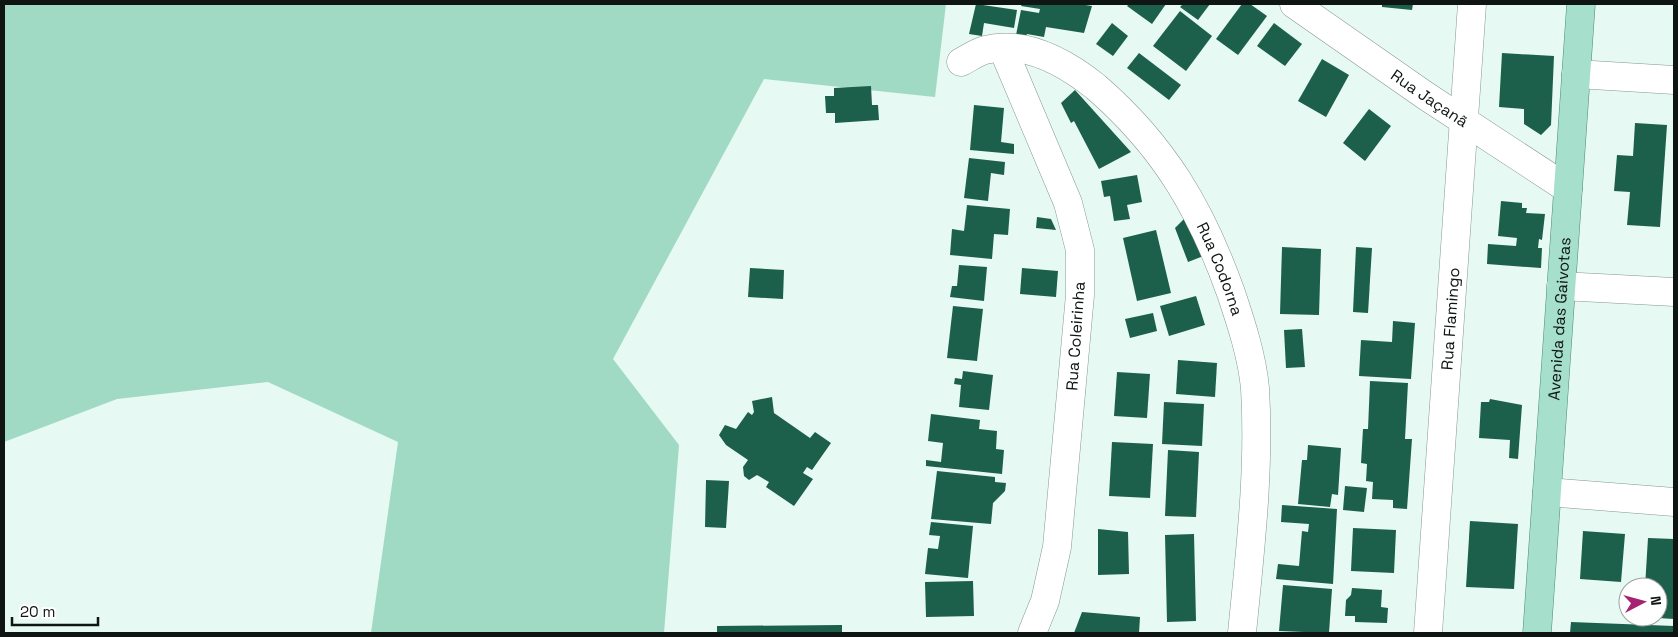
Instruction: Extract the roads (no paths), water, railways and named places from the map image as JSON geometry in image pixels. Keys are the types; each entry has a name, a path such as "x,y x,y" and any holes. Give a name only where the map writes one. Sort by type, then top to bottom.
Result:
{"main road":[{"name":"Avenida das Gaivotas","path":"1537,633 1581,4"}],"street":[{"name":"Rua Jaçanã","path":"1294,4 1568,189"},
{"name":"Rua Flamingo","path":"1428,633 1472,4"},
{"name":"Rua Coleirinha","path":"1003,49 1068,203 1080,250 1080,295 1057,547 1045,601 1032,633"},
{"name":"Rua Codorna","path":"962,62 984,50 1033,51 1076,71 1116,104 1168,163 1190,197 1215,247 1240,320 1254,386 1257,460 1242,633"},
{"path":"1576,74 1674,80"},
{"path":"1561,286 1674,292"},
{"path":"1547,492 1674,502"}]}
